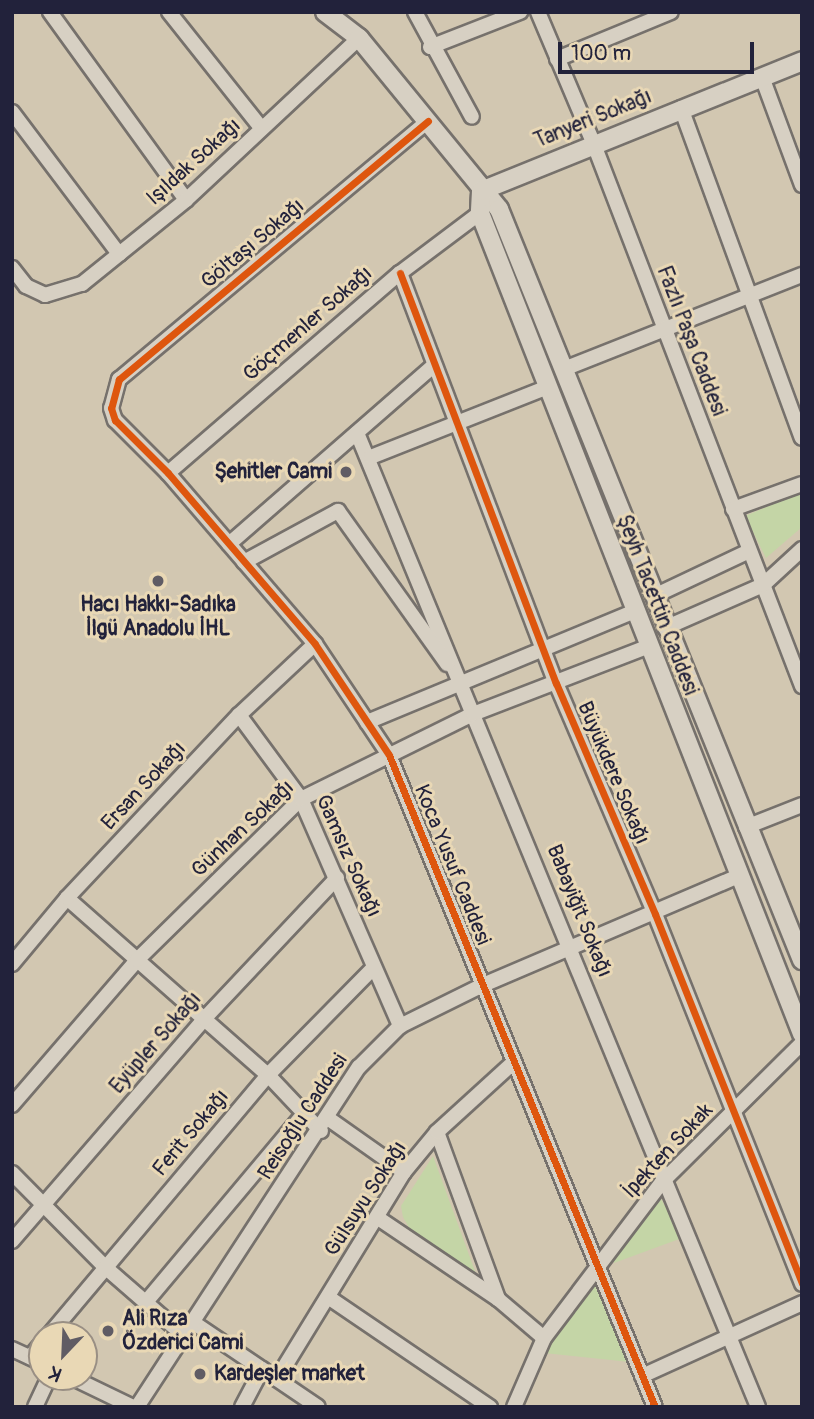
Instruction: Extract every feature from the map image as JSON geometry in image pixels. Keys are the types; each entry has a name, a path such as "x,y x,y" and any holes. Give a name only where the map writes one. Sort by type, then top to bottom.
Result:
{"street":[{"path":"50,12 186,200"},
{"path":"169,12 262,129"},
{"path":"325,12 359,38"},
{"path":"346,12 359,38"},
{"path":"415,12 430,47 472,117"},
{"path":"430,47 520,12"},
{"name":"Fazlı Paşa Caddesi","path":"538,12 593,142 749,551 800,676"},
{"path":"557,59 671,12"},
{"name":"Işıldak Sokağı","path":"12,268 26,286 45,295 82,284 186,200 359,38"},
{"name":"Şeyh Tacettin Caddesi","path":"359,38 428,121 481,191 499,209 665,628 802,960"},
{"name":"Tanyeri Sokağı","path":"481,191 593,142 802,61"},
{"path":"762,76 802,185"},
{"path":"681,108 802,438"},
{"path":"12,112 119,254"},
{"name":"Göltaşı Sokağı","path":"110,401 119,379 428,121"},
{"name":"Şeyh Tacettin Caddesi","path":"481,191 480,213 802,1034"},
{"name":"Göçmenler Sokağı","path":"168,473 400,273 480,213"},
{"name":"Büyükdere Sokağı","path":"400,273 432,367 556,683 655,914 802,1284"},
{"path":"564,369 802,275"},
{"path":"229,544 432,367"},
{"path":"371,457 548,387"},
{"name":"Koca Yusuf Caddesi","path":"110,401 115,420 168,473 314,644 389,755 655,1407"},
{"name":"Babayiğit Sokağı","path":"357,433 371,457 473,714 572,948 662,1182 758,1407"},
{"path":"733,509 802,484"},
{"path":"244,562 338,511 460,682"},
{"path":"665,628 763,585 802,549"},
{"path":"654,596 749,551"},
{"path":"367,722 635,611"},
{"name":"Ersan Sokağı","path":"12,964 67,898 239,715 314,644"},
{"name":"Günhan Sokağı","path":"12,1105 137,960 301,799 473,714 649,646"},
{"name":"Gamsız Sokağı","path":"239,715 301,799 400,1026"},
{"path":"746,827 802,805"},
{"name":"Reisoğlu Caddesi","path":"135,1407 186,1327 325,1125 359,1067 400,1026 482,985 655,914 739,876"},
{"name":"Eyüpler Sokağı","path":"12,1241 204,1019 337,878"},
{"path":"67,898 268,1075 303,1115 325,1125 404,1172"},
{"name":"Ferit Sokağı","path":"61,1321 268,1075 374,967"},
{"name":"İpekten Sokak","path":"514,1407 544,1338 662,1182 802,1043"},
{"name":"Gülsuyu Sokağı","path":"277,1379 404,1172 437,1132 514,1062"},
{"path":"146,1302 303,1115"},
{"path":"437,1132 498,1299"},
{"path":"12,1172 105,1267 146,1302 262,1369 318,1407"},
{"path":"378,1218 498,1299 544,1338"},
{"path":"328,1297 490,1407"},
{"path":"642,1376 802,1303"},
{"path":"12,1349 28,1356"},
{"path":"242,1407 262,1369"},
{"path":"98,1390 135,1407"},
{"path":"35,1407 42,1391"}],"green space":[{"path":"802,492 802,527 766,558 745,516"},
{"path":"433,1156 476,1274 411,1231 403,1217 401,1206"},
{"path":"659,1195 682,1238 614,1263 614,1257"},
{"path":"595,1274 630,1362 544,1353 552,1332"}],"cycle path":[{"path":"428,121 119,379 111,408 115,420 168,473 315,644 389,755 655,1407"},
{"path":"400,273 556,683 655,914 802,1284"}],"place":[{"name":"Şehitler Cami","path":"346,472"},
{"name":"Hacı Hakkı-Sadıka İlgü Anadolu İHL","path":"158,581"},
{"name":"Ali Rıza Özderici Cami","path":"108,1331"},
{"name":"Kardeşler market","path":"200,1374"}]}
